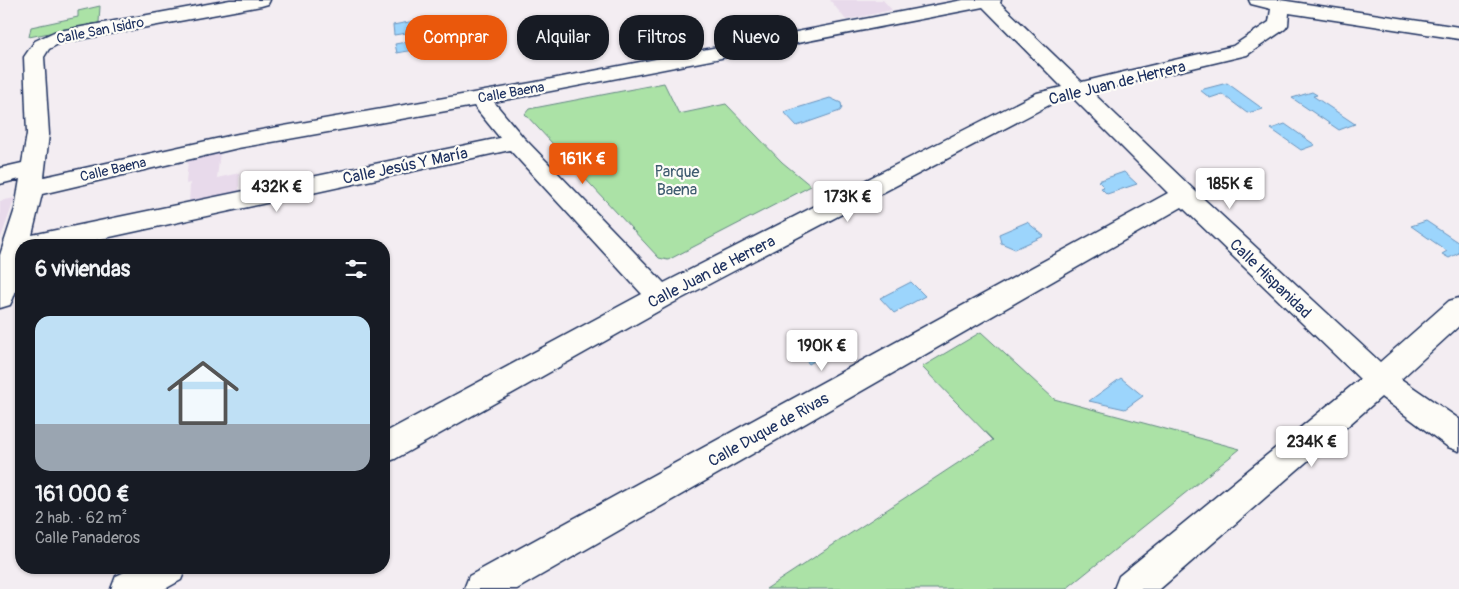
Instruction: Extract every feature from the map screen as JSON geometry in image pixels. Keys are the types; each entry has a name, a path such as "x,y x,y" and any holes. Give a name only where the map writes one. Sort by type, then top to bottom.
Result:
{"street":[{"name":"Calle San Isidro","path":"32,179 38,134 34,56 42,45 54,38 178,7 261,0"},
{"name":"Calle Hispanidad","path":"989,1 1184,195 1380,380 1459,437"},
{"name":"Calle Baena","path":"0,176 32,179 531,89 989,1"},
{"name":"Calle Juan de Herrera","path":"390,446 661,297 1046,98 1240,52 1278,25 1270,3"},
{"path":"1270,3 1459,33"},
{"path":"479,98 515,142 661,297"},
{"name":"Calle Jesús Y María","path":"60,239 515,142"},
{"path":"23,239 32,179"},
{"name":"Calle Duque de Rivas","path":"482,589 1184,195"},
{"path":"0,298 15,263"},
{"path":"1132,589 1380,380 1459,309"},
{"path":"129,589 157,574"}],"shaded area":[{"path":"830,0 883,0 892,10 846,20"},
{"path":"220,152 217,178 239,173 239,195 189,206 190,183 186,184 188,160"},
{"path":"15,198 0,240 0,201"}],"green space":[{"path":"100,6 99,23 29,37 31,27 78,17 78,11"},
{"name":"Parque Baena","path":"664,83 679,114 726,104 782,162 811,186 668,260 659,258 525,114 529,109"},
{"path":"981,332 1054,399 1240,449 1066,589 766,589 993,440 922,367"}],"water":[{"path":"405,23 405,33 394,35 393,25"},
{"path":"405,42 405,52 397,53 395,44"},
{"path":"1227,83 1263,109 1247,113 1222,94 1210,98 1200,90"},
{"path":"1312,92 1317,95 1313,96 1355,124 1339,130 1292,98"},
{"path":"830,98 841,103 842,108 840,111 797,126 784,112"},
{"path":"1285,124 1315,145 1301,150 1271,129"},
{"path":"1124,172 1137,184 1107,194 1101,188 1104,187 1098,181"},
{"path":"1426,221 1459,243 1459,253 1449,258 1442,254 1447,251 1411,226"},
{"path":"1027,222 1044,236 1015,249 1001,243 999,234"},
{"path":"911,282 925,296 894,313 880,298"},
{"path":"827,330 839,335 841,346 809,364 794,347"},
{"path":"1121,378 1143,396 1125,409 1089,401"}]}
